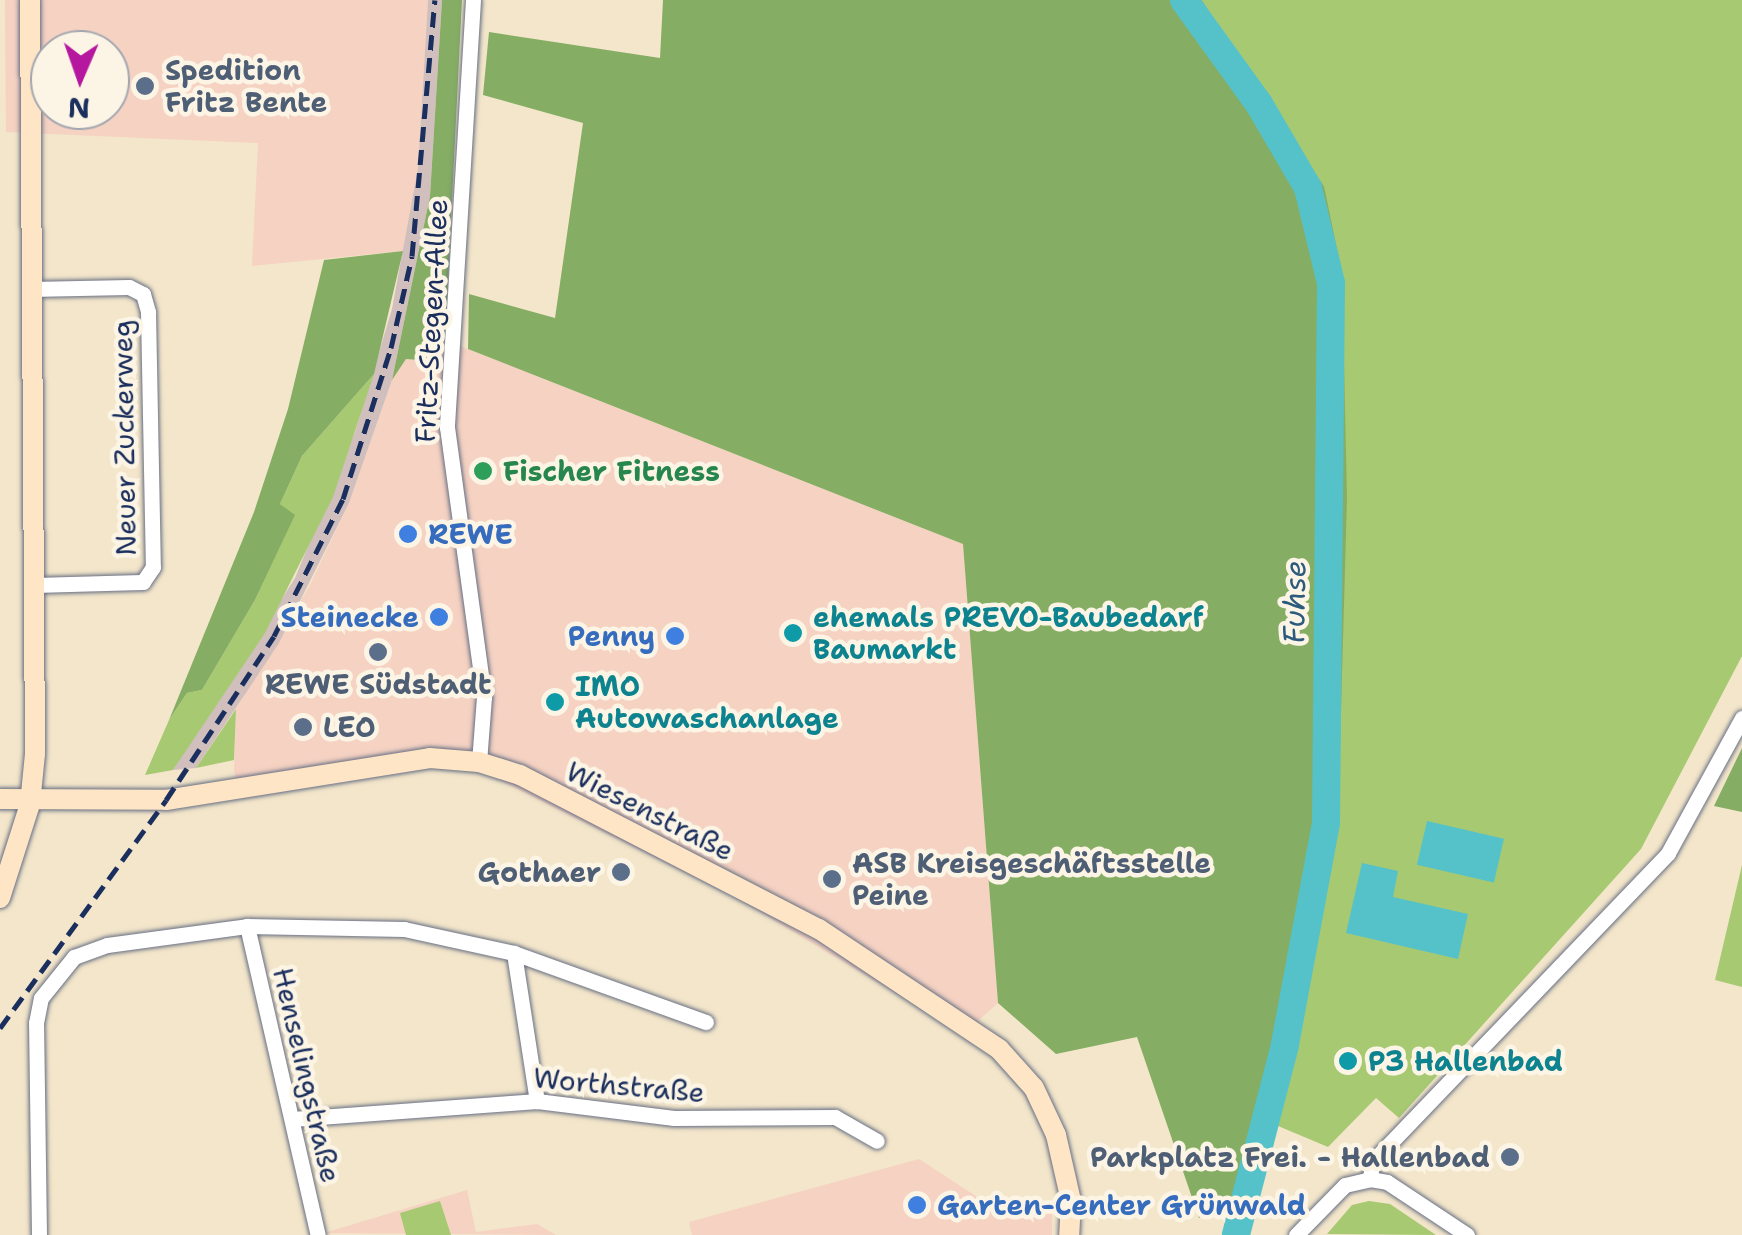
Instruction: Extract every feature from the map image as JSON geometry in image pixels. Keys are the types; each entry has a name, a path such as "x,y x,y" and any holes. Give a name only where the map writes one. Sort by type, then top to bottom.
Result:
{"street":[{"path":"0,898 30,804 30,0"},
{"name":"Fritz-Stegen-Allee","path":"472,0 455,382 447,427 484,697 479,762"},
{"name":"Neuer Zuckerweg","path":"30,288 129,287 143,294 148,312 153,567 143,582 33,585"},
{"path":"1370,1179 1372,1162 1668,853 1742,718"},
{"name":"Wiesenstraße","path":"0,799 30,804 166,800 430,758 479,762 591,810 819,929 1000,1049 1034,1088 1056,1135 1070,1201 1069,1235"},
{"path":"38,1235 36,1022 52,978 74,957 106,945 247,926 404,929 514,953 706,1022"},
{"name":"Henselingstraße","path":"247,926 318,1235"},
{"path":"514,953 537,1101"},
{"name":"Worthstraße","path":"292,1119 537,1101 674,1118 835,1117 877,1141"},
{"path":"1296,1235 1345,1185 1370,1179 1387,1182 1467,1235"}],"shaded area":[{"path":"5,0 428,0 418,168 403,251 252,266 258,143 6,132"},
{"path":"428,0 442,0 430,196 392,380 349,503 279,643 196,768 173,770 295,578 355,432 392,309 418,168"},
{"path":"445,340 963,544 998,1003 964,1034 738,899 481,771 435,767 240,792 234,772 236,709 309,587 349,503 392,380 406,359"},
{"path":"919,1159 991,1206 1016,1215 1052,1214 1052,1235 692,1235 689,1222"},
{"path":"467,1190 476,1232 537,1224 556,1235 324,1233"}],"green space":[{"path":"442,0 462,0 445,340 434,361 406,359 392,380 430,196"},
{"path":"663,0 1202,0 1324,186 1342,273 1347,498 1338,820 1255,1189 1199,1218 1137,1037 1056,1054 998,1003 963,544 468,349 469,294 555,318 583,123 483,95 489,32 660,58"},
{"path":"1202,0 1742,0 1742,656 1641,849 1399,1118 1376,1098 1328,1147 1271,1123 1338,820 1324,186"},
{"path":"403,251 374,374 302,456 280,504 295,515 255,600 202,690 187,693 169,720 254,512 288,409 324,260"},
{"path":"374,374 333,497 265,633 173,770 145,775 169,720 187,693 202,690 255,600 294,516 280,504 302,456"},
{"path":"236,709 234,760 196,768"},
{"path":"1742,748 1742,812 1714,806"},
{"path":"1742,865 1742,987 1715,980"},
{"path":"440,1201 451,1235 406,1235 400,1213"},
{"path":"1369,1201 1390,1204 1436,1235 1327,1234 1352,1205"}],"water":[{"path":"1427,821 1504,839 1494,883 1417,865"},
{"path":"1362,863 1398,871 1393,897 1468,914 1458,959 1346,933"}],"waterway":[{"name":"Fuhse","path":"1184,0 1259,104 1308,188 1331,283 1326,823 1285,1045 1236,1235"}],"railway":[{"path":"0,1028 166,800 274,636 343,499 391,348 412,256 435,0"}],"place":[{"name":"Spedition Fritz Bente","path":"145,86"},
{"name":"Fischer Fitness","path":"483,471"},
{"name":"REWE","path":"408,534"},
{"name":"Steinecke","path":"439,617"},
{"name":"ehemals PREVO-Baubedarf Baumarkt","path":"793,633"},
{"name":"Penny","path":"675,636"},
{"name":"REWE Südstadt","path":"378,652"},
{"name":"IMO Autowaschanlage","path":"555,702"},
{"name":"LEO","path":"303,727"},
{"name":"Gothaer","path":"621,872"},
{"name":"ASB Kreisgeschäftsstelle Peine","path":"832,879"},
{"name":"P3 Hallenbad","path":"1348,1061"},
{"name":"Parkplatz Frei. - Hallenbad","path":"1510,1157"},
{"name":"Garten-Center Grünwald","path":"917,1205"}]}
